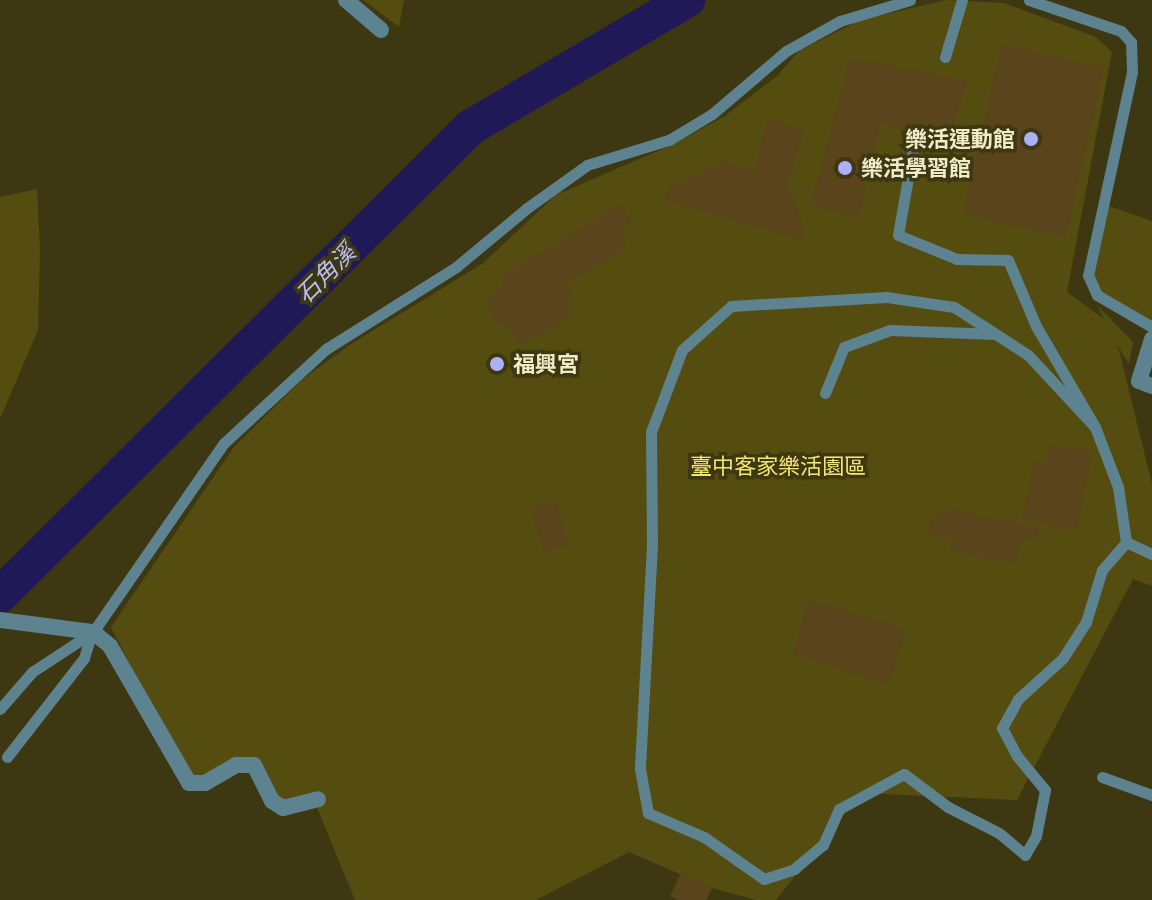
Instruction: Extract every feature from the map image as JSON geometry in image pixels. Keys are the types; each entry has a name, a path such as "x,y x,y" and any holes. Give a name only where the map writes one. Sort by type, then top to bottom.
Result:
{"street":[{"path":"346,0 381,30"},
{"path":"1152,339 1139,381 1152,386"},
{"path":"0,620 93,632 110,646 189,783 205,783 236,765 254,765 272,801 283,808 318,799"}],"lane":[{"path":"7,757 84,658 93,632 224,443 326,349 456,267 527,208 587,165 669,140 712,114 786,51 840,21 910,0"},
{"path":"945,57 962,0"},
{"path":"1029,0 1121,31 1131,42 1132,72 1088,275 1097,295 1152,327"},
{"path":"913,149 898,235 957,259 1008,260 1036,326 1095,427 1118,487 1126,542 1102,570 1086,622 1063,658 1018,699 1002,728 1017,756 1045,790 1036,836 1025,855 999,833 948,807 904,774 839,809 823,845 794,869 764,879 704,837 648,813 640,769 652,545 651,432 682,350 731,306 886,297 954,307 1028,355 1095,427"},
{"path":"825,393 844,347 890,330 995,334"},
{"path":"1126,542 1152,554"},
{"path":"0,709 32,672 93,632"},
{"path":"1102,777 1152,795"}],"green space":[{"path":"363,0 404,0 399,27"},
{"name":"臺中客家樂活園區","path":"946,0 1004,3 1096,37 1112,52 1067,292 1104,319 1097,305 1133,342 1129,364 1118,346 1152,484 1152,586 1133,579 1017,800 861,793 776,900 756,900 712,888 629,852 536,900 355,900 311,793 277,801 254,758 188,780 111,627 234,447 303,379 351,344 482,264 556,195 674,144 725,116 777,76 799,51 860,20"},
{"path":"37,189 40,251 38,330 0,419 0,197"},
{"path":"1103,204 1152,221 1152,327 1097,295 1088,275"}],"building":[{"name":"樂活運動館","path":"1002,44 1104,68 1065,237 963,214"},
{"name":"樂活學習館","path":"850,58 968,81 951,128 936,133 880,124 858,218 811,204"},
{"path":"767,119 804,130 787,185 805,227 802,239 665,201 668,186 725,162 755,171"},
{"path":"622,204 631,222 618,229 627,242 623,251 567,284 574,297 567,305 573,316 520,345 505,322 497,323 485,302 505,286 500,277"},
{"path":"1050,444 1092,452 1076,531 1022,520 1034,460 1046,462"},
{"path":"555,500 569,545 544,553 530,508"},
{"path":"955,511 1038,527 1039,538 1020,539 1015,564 950,551 953,539 928,534 932,515"},
{"path":"809,600 906,630 889,684 792,655"},
{"path":"681,873 712,888 706,900 678,900 670,896"}],"waterway":[{"name":"石角溪","path":"0,595 471,127 687,0"}],"place":[{"name":"樂活運動館","path":"1031,139"},
{"name":"樂活學習館","path":"845,168"},
{"name":"福興宮","path":"497,364"}]}
